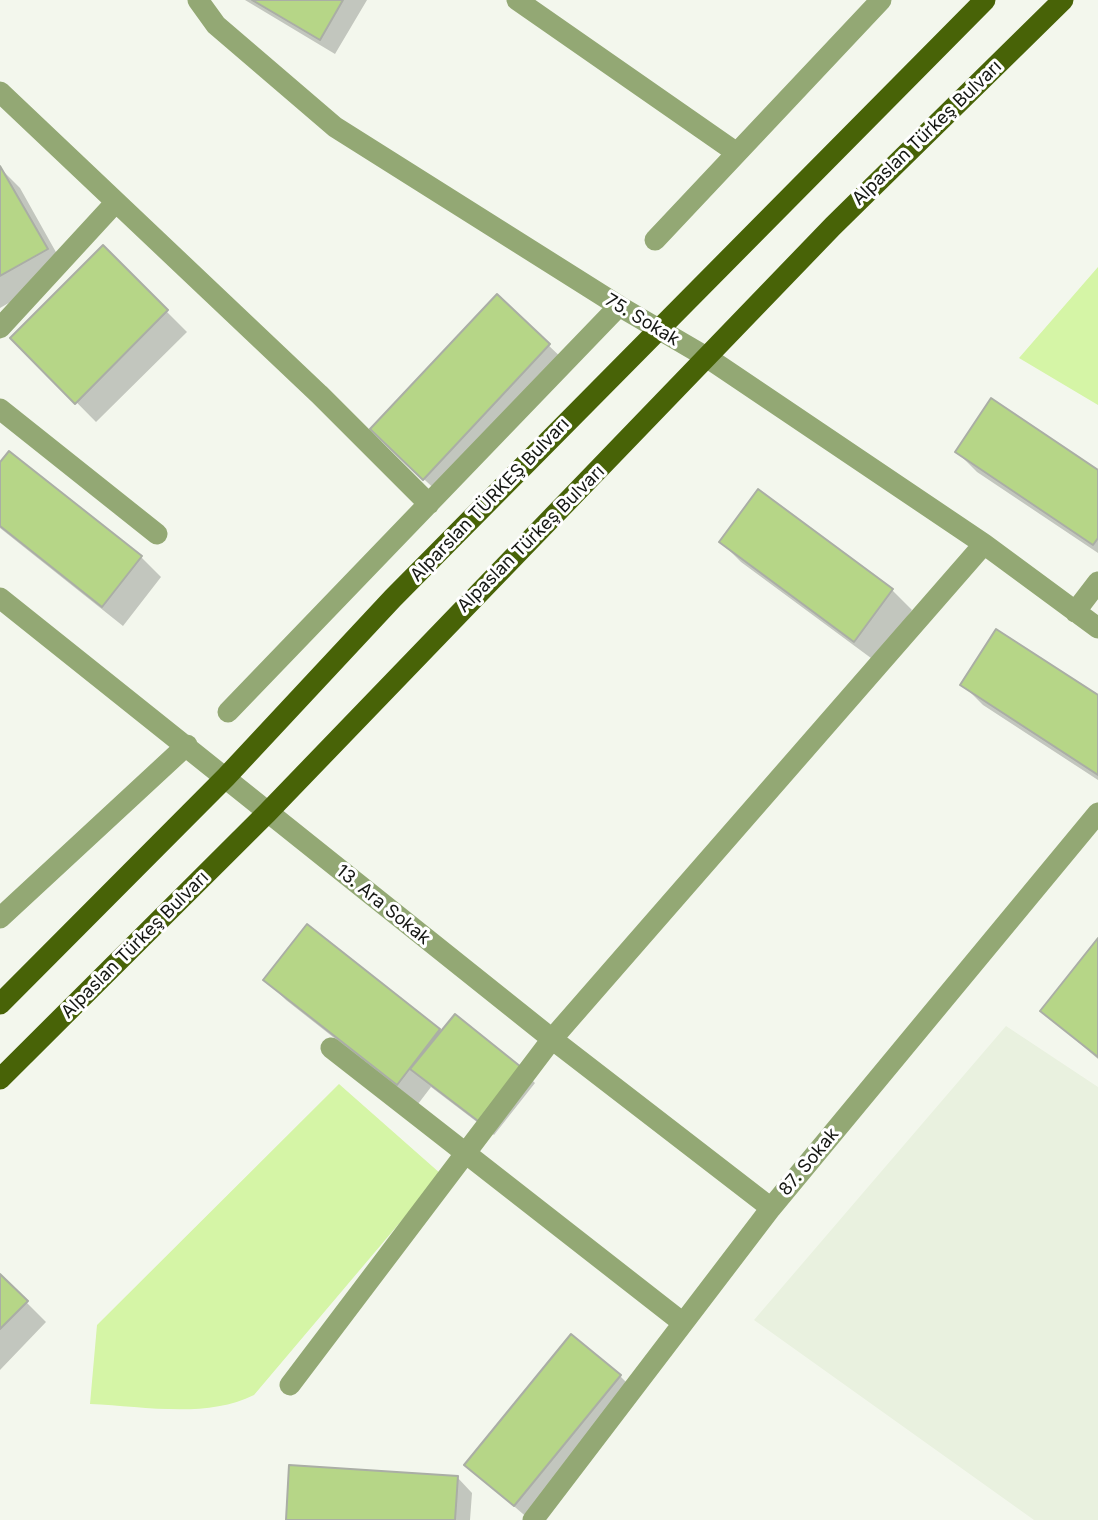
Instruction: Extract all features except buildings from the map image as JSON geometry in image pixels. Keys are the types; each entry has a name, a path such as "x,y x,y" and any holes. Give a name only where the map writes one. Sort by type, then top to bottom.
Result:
{"main road":[{"name":"Alparslan TÜRKEŞ Bulvarı","path":"0,1004 226,777 384,608 985,0"},
{"name":"Alpaslan Türkeş Bulvarı","path":"0,1079 267,813 833,226 1063,0"}],"street":[{"name":"75. Sokak","path":"198,0 216,25 335,127 657,330 708,358 984,544 1098,628"},
{"path":"517,0 737,153"},
{"path":"654,240 881,0"},
{"path":"0,92 429,504"},
{"path":"0,328 116,202"},
{"path":"228,712 619,306"},
{"path":"0,409 157,534"},
{"path":"290,1385 552,1039 984,544"},
{"path":"1075,612 1098,582"},
{"name":"13. Ara Sokak","path":"0,598 552,1039 771,1208"},
{"path":"0,918 187,745"},
{"name":"87. Sokak","path":"533,1520 771,1208 1098,813"},
{"path":"331,1048 683,1323"}],"shaded area":[{"path":"1006,1026 1098,1087 1098,1520 1034,1520 754,1320"}],"green space":[{"path":"1098,267 1098,405 1019,358"},
{"path":"339,1084 441,1174 254,1395 216,1407 195,1409 90,1404 97,1325"}]}
